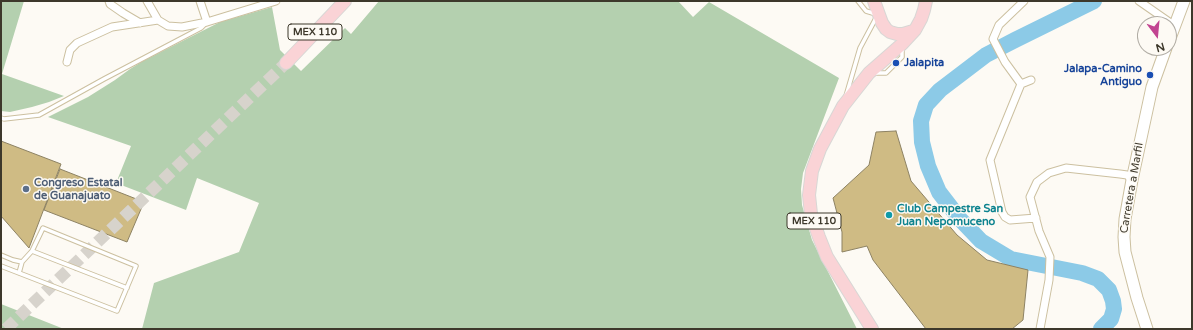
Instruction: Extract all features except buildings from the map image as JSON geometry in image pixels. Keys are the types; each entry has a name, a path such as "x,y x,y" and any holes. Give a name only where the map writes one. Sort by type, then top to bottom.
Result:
{"main road":[{"name":"MEX 110","path":"286,63 345,1"},
{"path":"921,1 921,19"},
{"name":"MEX 110","path":"872,329 827,258 818,236 811,214 809,195 812,171 820,149 843,106 869,73 902,44 913,31 921,19 926,1"},
{"path":"1177,18 1184,1"},
{"path":"877,5 882,23 890,32 903,34 913,31"},
{"name":"Carretera a Marfil","path":"1147,329 1124,248 1125,219 1152,87 1163,56"}],"street":[{"path":"109,1 110,4 140,23"},
{"path":"147,1 158,20 168,26 182,27 207,22 273,2"},
{"path":"200,1 207,22"},
{"path":"1021,84 1005,62 994,38 999,25 1024,1"},
{"path":"1139,1 1160,16"},
{"path":"67,62 70,50 77,43 112,27 158,20"},
{"path":"1031,80 1021,84 990,160 1002,212 1005,217 1010,220 1036,218"},
{"path":"1040,329 1049,280 1050,257 1039,230 1030,197 1037,182 1048,173 1066,168 1126,175 1132,180"}],"lane":[{"path":"858,1 866,11 877,5"},
{"path":"843,106 860,48 877,5"},
{"path":"1,118 4,119 40,115 104,79 201,28 207,22"},
{"path":"1,266 19,273 117,311 136,266 43,228 32,251 22,262 19,273"},
{"path":"32,251 127,288"},
{"path":"1,255 22,262"}],"green space":[{"path":"1,1 24,1 2,74 64,96 32,107 10,112 1,111"},
{"path":"379,1 678,1 693,17 709,2 839,78 803,173 801,189 802,205 812,240 857,329 142,329 154,283 239,252 259,203 197,178 186,210 116,183 131,146 48,117 88,97 143,61 220,22 272,7 280,50 301,71 345,28 351,34"},
{"path":"1,304 64,329 1,329"}],"waterway":[{"path":"1094,1 986,55 940,90 926,105 921,121 922,142 928,166 939,192 959,218 981,241 1011,259 1082,273 1098,279 1109,290 1114,309 1111,319 1101,329"}],"tunnel":[{"path":"6,329 286,63"}],"place":[{"name":"Jalapita","path":"896,63"},
{"name":"Jalapa-Camino Antiguo","path":"1150,75"},
{"name":"Congreso Estatal de Guanajuato","path":"26,189"},
{"name":"Club Campestre San Juan Nepomuceno","path":"889,215"}]}
